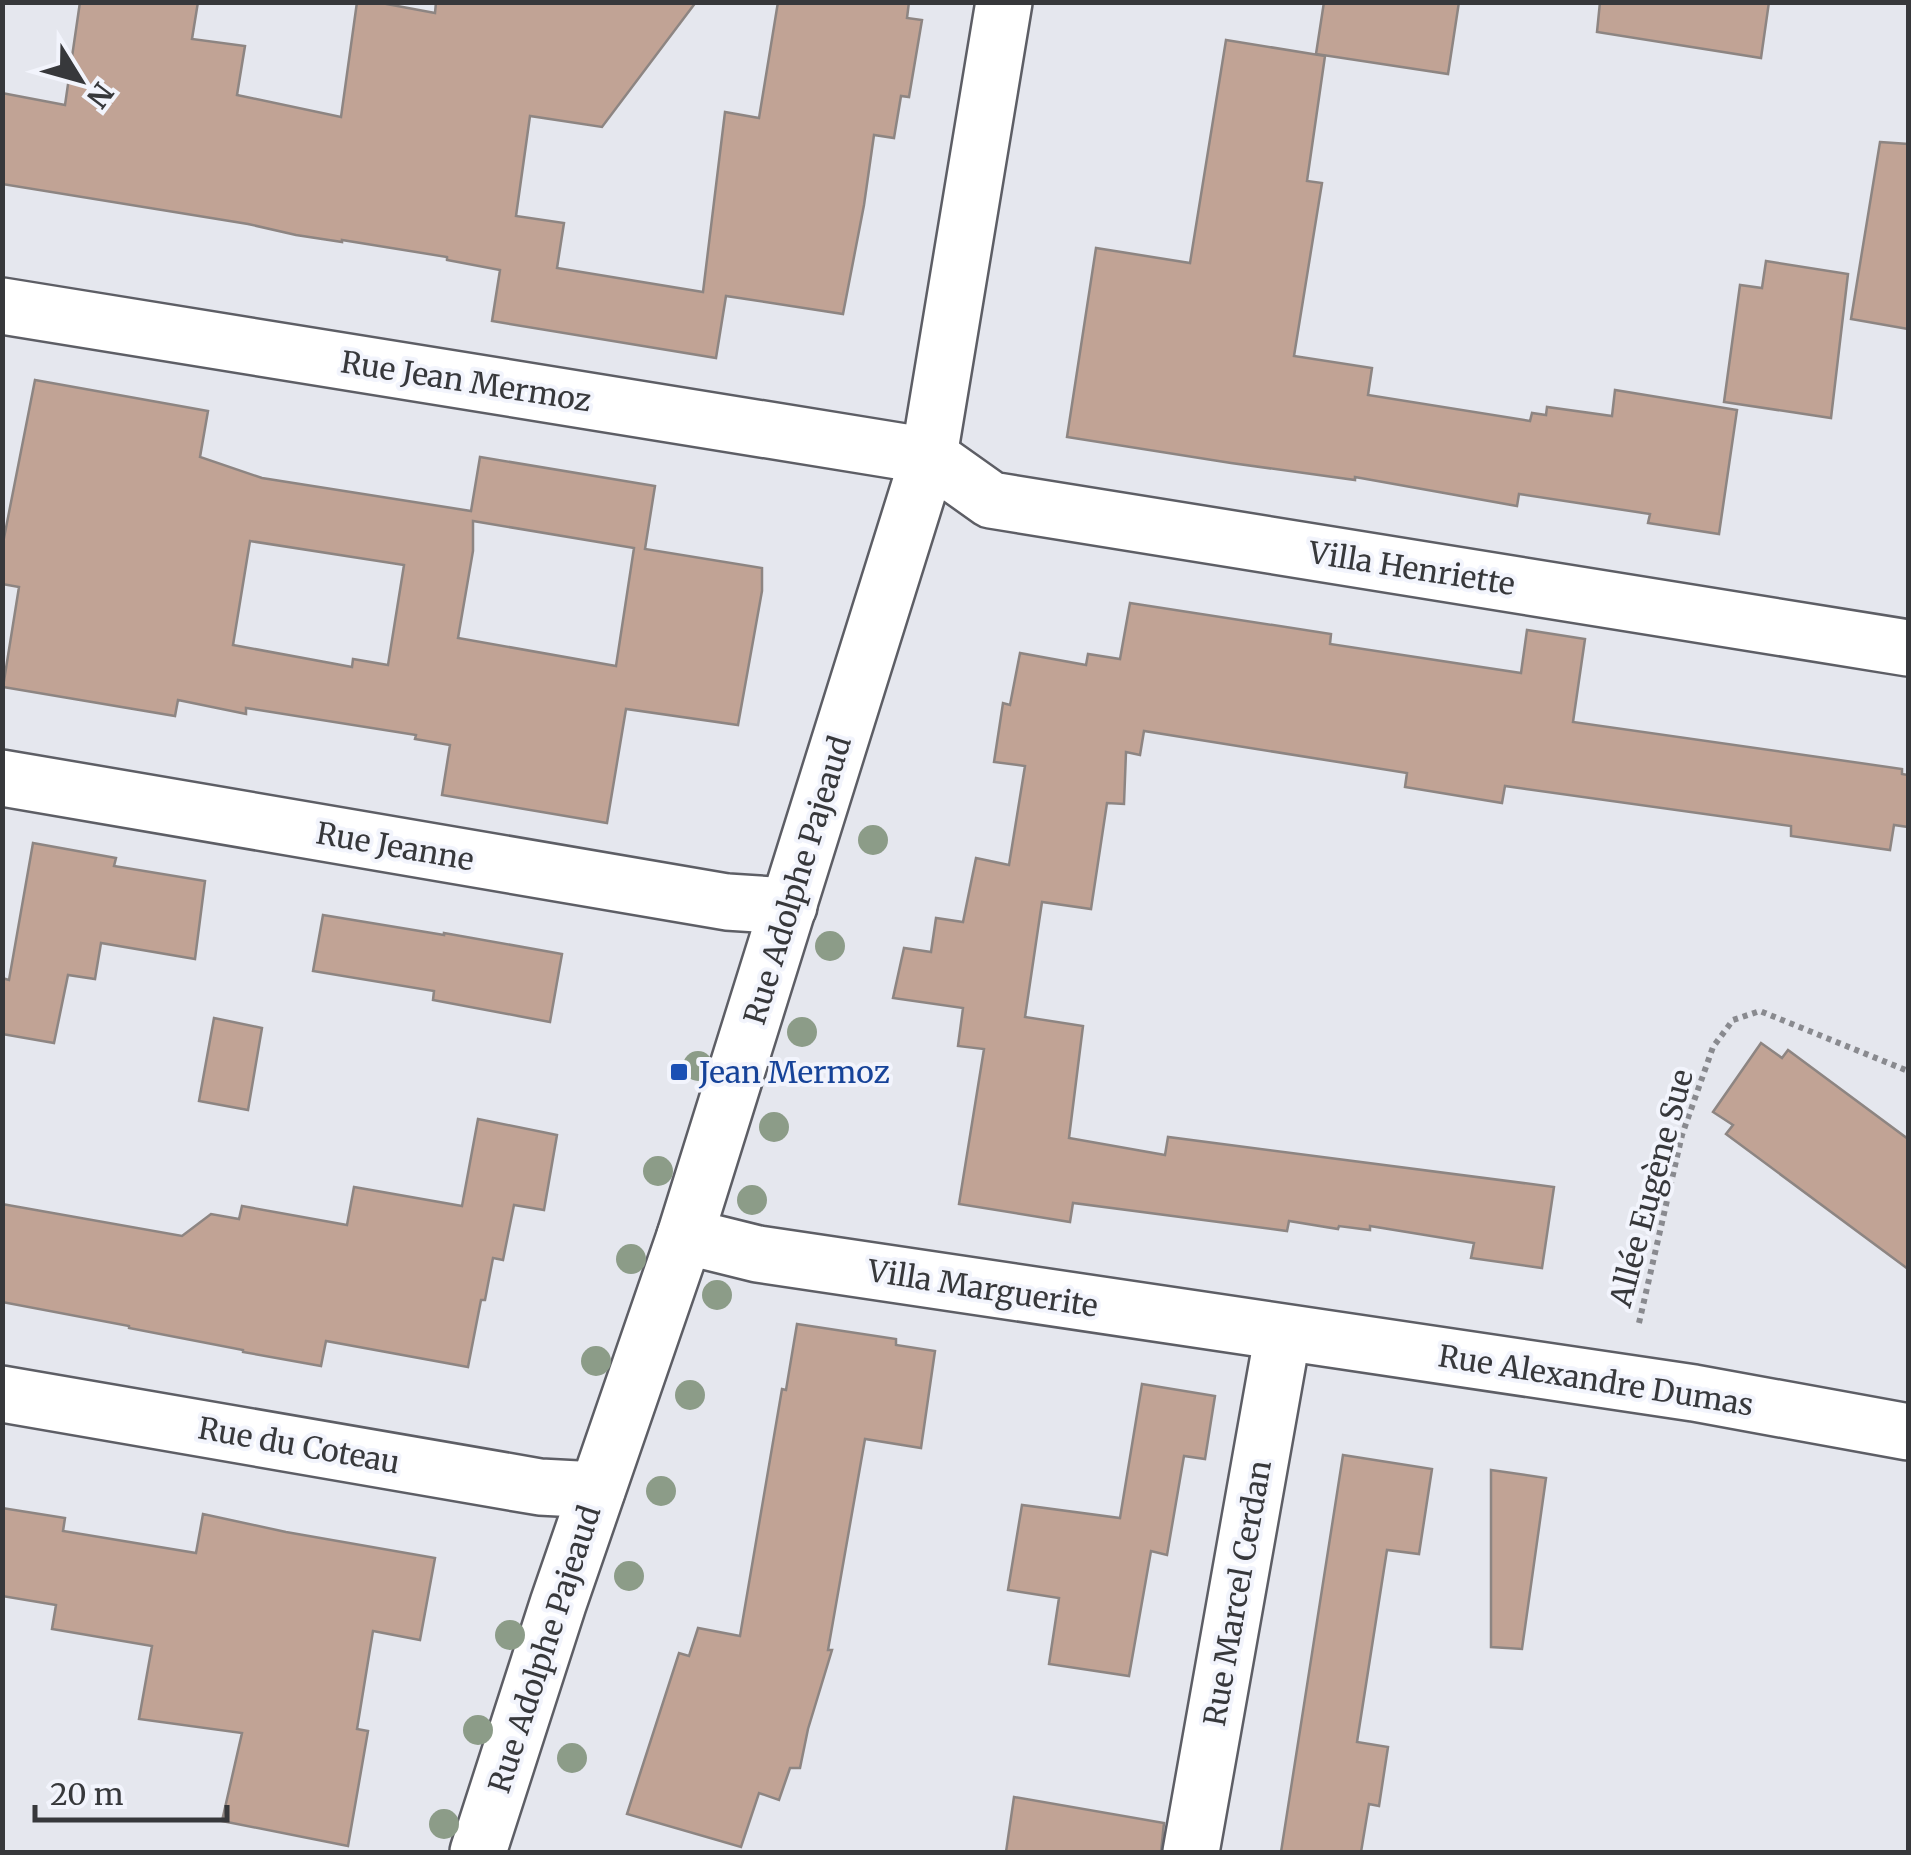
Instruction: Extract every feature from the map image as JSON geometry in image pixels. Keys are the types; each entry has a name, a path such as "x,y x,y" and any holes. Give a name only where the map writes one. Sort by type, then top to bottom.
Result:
{"street":[{"name":"Rue Adolphe Pajeaud","path":"478,1852 597,1490 686,1236 929,456 1004,2"},
{"name":"Rue Jean Mermoz","path":"2,306 929,456"},
{"name":"Villa Henriette","path":"929,456 991,500 1908,648"},
{"name":"Rue Jeanne","path":"2,778 727,902 789,906"},
{"name":"Villa Marguerite","path":"686,1236 758,1254 1283,1333"},
{"name":"Rue Alexandre Dumas","path":"1283,1333 1625,1382 1908,1432"},
{"name":"Rue Marcel Cerdan","path":"1191,1852 1283,1333"},
{"name":"Rue du Coteau","path":"2,1394 540,1487 597,1490"}],"path":[{"name":"Allée Eugène Sue","path":"1625,1382 1682,1135 1712,1047 1733,1020 1760,1010 1908,1071"}],"building":[{"path":"80,2 198,2 192,39 245,46 237,95 341,117 357,2 435,13 436,2 696,2 602,127 530,116 516,216 564,223 557,268 703,292 725,112 759,118 778,2 909,2 907,18 922,20 909,97 901,96 894,138 874,135 843,314 726,296 716,358 492,321 500,270 447,257 2,184 2,93 65,105"},
{"path":"1324,2 1459,2 1448,74 1316,54"},
{"path":"1600,2 1769,2 1761,58 1597,32"},
{"path":"1226,40 1325,56 1307,181 1322,183 1294,356 1372,368 1368,395 1530,421 1532,413 1546,415 1547,407 1612,416 1615,390 1737,410 1719,534 1648,523 1650,514 1519,494 1517,506 1355,477 1231,463 1067,437 1096,248 1190,263"},
{"path":"1880,142 1908,144 1908,329 1851,319"},
{"path":"1766,261 1848,274 1831,418 1724,402 1740,285 1762,288"},
{"path":"35,380 208,411 200,457 262,478 471,511 480,457 655,486 645,549 762,568 762,591 738,725 626,709 607,823 442,795 450,745 415,739 416,735 246,708 246,714 178,700 175,716 3,687 19,587 2,584 2,548","holes":["473,521 634,548 616,666 458,638 473,551","250,541 404,565 388,665 353,659 352,667 233,645"]},
{"path":"1130,603 1331,634 1330,644 1521,673 1527,630 1585,639 1573,722 1902,769 1902,774 1908,775 1908,827 1894,825 1890,850 1791,836 1791,826 1505,786 1502,803 1405,787 1407,773 1144,731 1140,755 1126,752 1124,804 1107,803 1091,909 1042,902 1025,1017 1083,1026 1069,1138 1165,1155 1168,1137 1554,1187 1542,1268 1471,1258 1474,1243 1370,1226 1370,1230 1339,1226 1338,1229 1289,1221 1287,1231 1073,1203 1070,1222 959,1204 984,1049 958,1046 963,1008 893,998 904,948 931,952 936,918 963,922 976,858 1009,865 1025,766 994,762 1003,703 1010,705 1020,653 1086,665 1088,654 1120,659"},
{"path":"33,843 116,858 114,866 205,881 195,959 101,943 95,979 68,975 54,1043 2,1034 2,978 9,980"},
{"path":"323,915 562,954 550,1022 433,1000 434,991 313,971"},
{"path":"214,1018 262,1028 248,1110 199,1101"},
{"path":"1761,1043 1782,1058 1788,1050 1908,1139 1908,1269 1726,1134 1733,1125 1713,1112"},
{"path":"478,1119 557,1135 544,1210 514,1205 503,1260 493,1258 468,1367 326,1341 321,1366 2,1302 2,1204 182,1236 211,1214 239,1219 242,1206 347,1225 354,1187 462,1206"},
{"path":"797,1324 896,1339 896,1345 935,1351 921,1448 865,1439 828,1650 832,1650 800,1768 790,1768 779,1800 759,1793 741,1847 627,1814 679,1653 689,1656 698,1628 740,1636 782,1389 786,1390"},
{"path":"1142,1384 1215,1396 1205,1459 1184,1456 1167,1555 1151,1551 1129,1676 1049,1664 1059,1598 1008,1590 1022,1505 1120,1518"},
{"path":"1343,1455 1432,1469 1419,1554 1387,1550 1357,1742 1388,1747 1379,1806 1369,1804 1361,1852 1281,1852"},
{"path":"1491,1470 1546,1478 1522,1649 1491,1647"},
{"path":"2,1508 65,1518 63,1531 196,1553 203,1514 435,1558 420,1640 373,1631 357,1729 368,1731 348,1846 222,1821 242,1733 139,1719 152,1646 52,1629 56,1605 2,1596"},
{"path":"1014,1797 1164,1823 1161,1852 1006,1852"}],"place":[{"name":"Jean Mermoz","path":"679,1072"}]}
